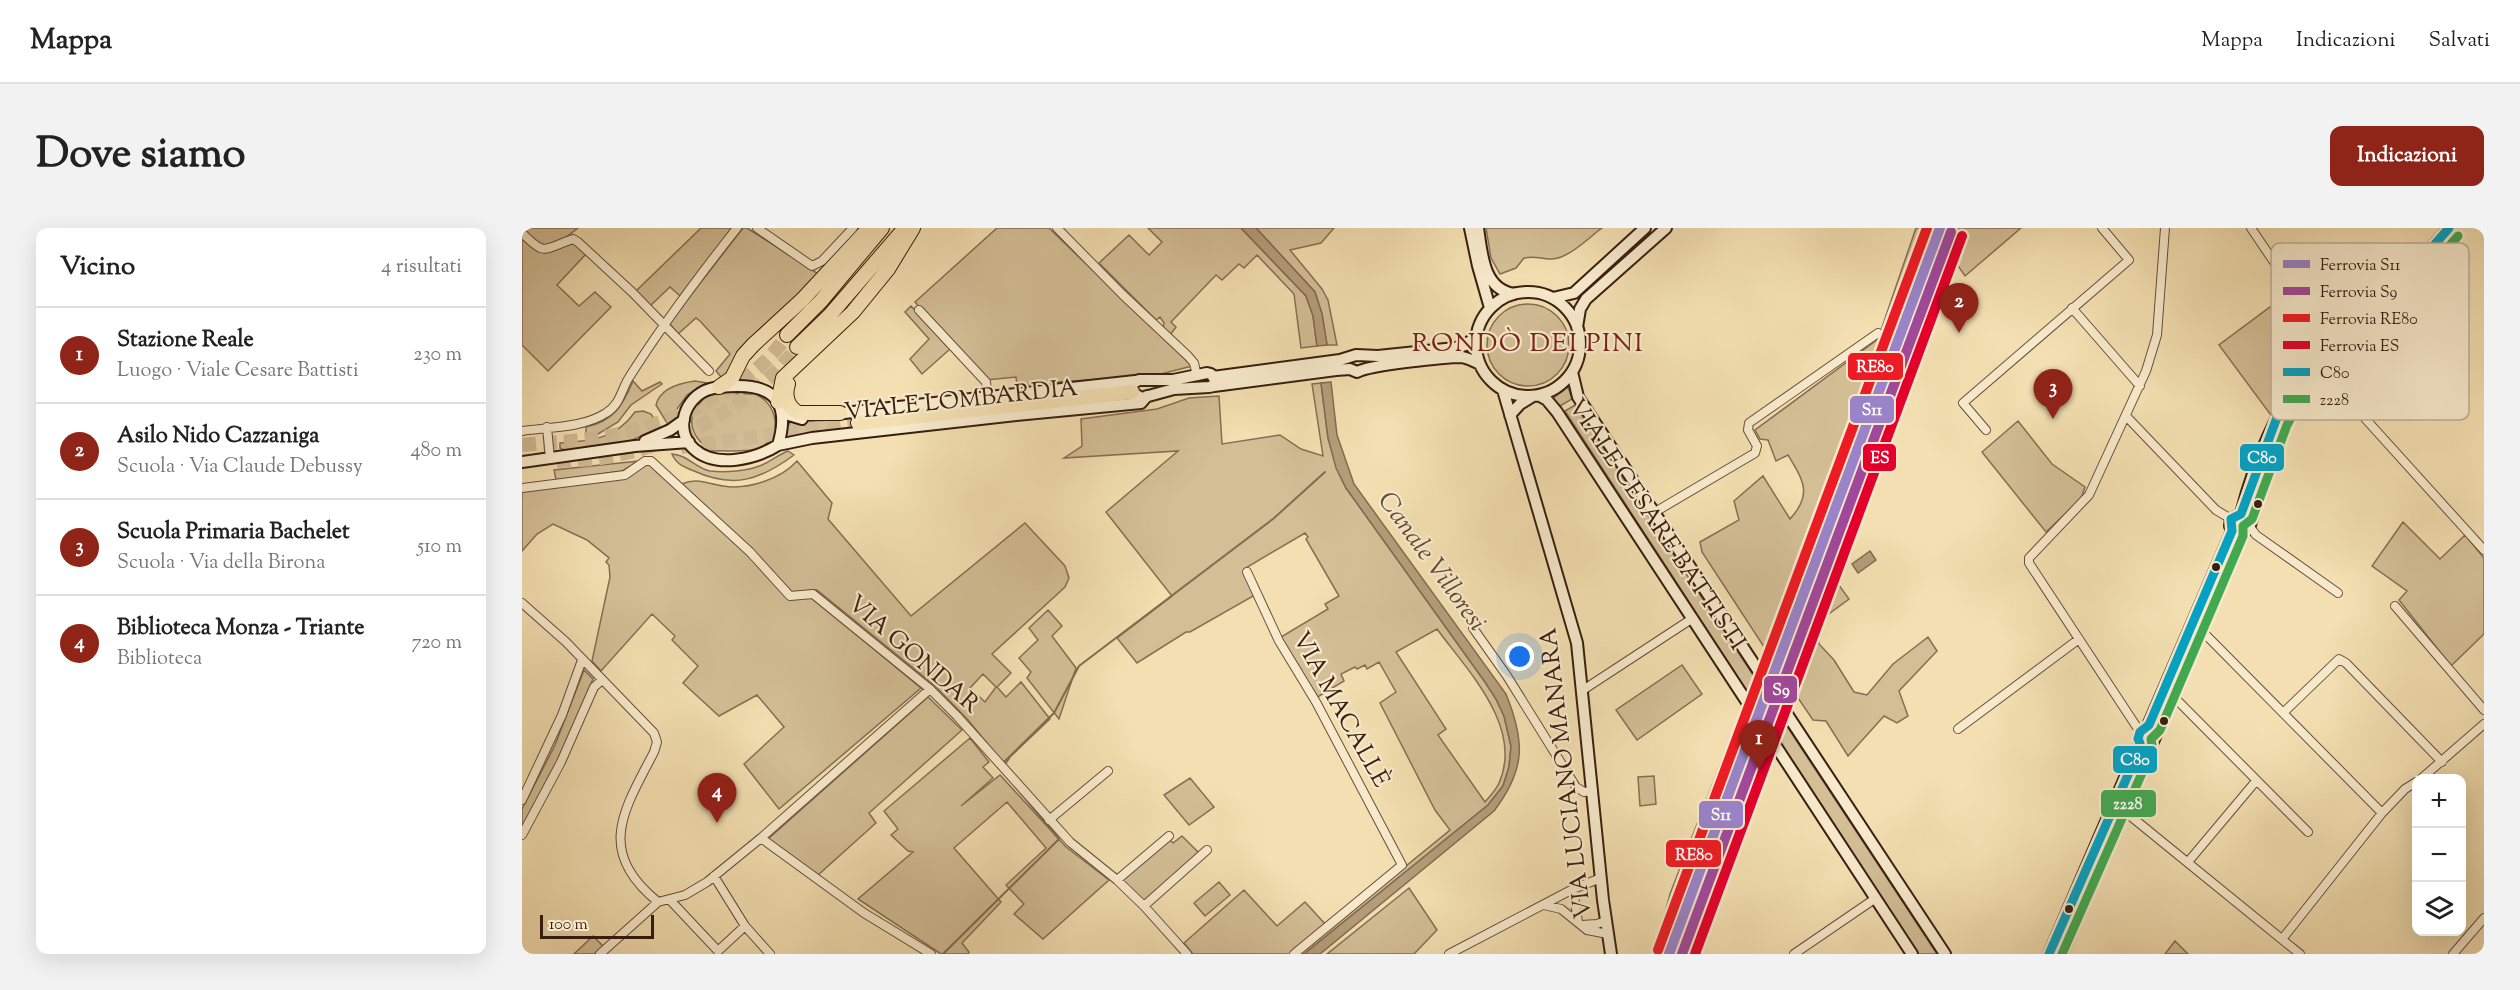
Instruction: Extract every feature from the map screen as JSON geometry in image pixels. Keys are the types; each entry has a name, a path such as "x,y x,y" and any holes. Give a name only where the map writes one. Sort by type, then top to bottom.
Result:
{"highway":[{"path":"718,387 732,378 743,356 753,345 802,300 869,228"},
{"path":"788,335 829,293 882,228"},
{"path":"797,347 830,315 905,228"},
{"path":"840,413 799,413 791,407 786,390 791,379 830,345 888,269 913,228"},
{"path":"780,406 783,378 853,312"},
{"path":"858,423 1134,387"}],"main road":[{"path":"1470,228 1490,308"},
{"path":"1478,228 1482,255 1491,281 1500,290 1514,294"},
{"path":"1553,298 1574,293 1645,228"},
{"path":"1510,415 1520,404 1557,387 1572,372 1579,353 1577,327 1580,309 1586,299 1666,228"},
{"path":"2436,243 2449,228"},
{"path":"1536,395 1517,395 1503,390 1486,374 1476,350 1477,335 1483,318 1501,299 1514,294 1534,292 1553,298 1568,311 1577,327"},
{"name":"VIALE LOMBARDIA","path":"1134,387 1137,397 1147,396 1214,381 1340,360 1356,355 1378,356 1455,348 1466,345 1477,335"},
{"name":"VIALE LOMBARDIA","path":"1214,381 1341,369 1358,372 1380,366 1461,357 1480,364"},
{"name":"VIALE CESARE BATTISTI","path":"1572,372 1578,396 1945,954"},
{"name":"VIALE LOMBARDIA","path":"780,406 801,419 814,419 840,413 988,398 1134,387 1207,373 1214,381"},
{"path":"756,386 764,389 780,406 782,430 778,445 754,457 721,459 701,454 688,442 684,420 686,409 694,398 709,389 756,386"},
{"name":"VIA LUCIANO MANARA","path":"1503,390 1575,634 1611,954"},
{"name":"VIALE CESARE BATTISTI","path":"1536,395 1547,400 1557,412 1910,953"},
{"name":"VIALE LOMBARDIA","path":"778,445 812,438 1141,403 1147,396"},
{"path":"635,446 669,430 684,420"},
{"path":"2062,954 2124,810 2147,737 2173,696 2286,420"},
{"path":"522,462 635,446 688,442"},
{"path":"2049,954 2244,527"}],"street":[{"path":"522,431 594,420 617,404 626,382 663,324 737,228"},
{"path":"757,228 812,266 822,261 853,228"},
{"path":"1057,228 1188,356 1194,363 1197,376"},
{"path":"1986,430 1963,403 2129,260 2102,228"},
{"path":"2147,737 2079,639 2029,563 2029,558 2089,495 2140,386 2152,356 2157,335 2165,228"},
{"path":"2251,228 2271,258"},
{"path":"522,233 538,249 544,250 573,239 578,242 709,371"},
{"path":"2072,308 2140,386"},
{"path":"919,310 986,382 988,398"},
{"path":"1655,512 1755,453 1757,446 1748,430 1749,423 1878,333"},
{"path":"2126,416 2216,510 2338,593"},
{"path":"2367,420 2484,550"},
{"path":"547,427 550,459"},
{"name":"VIA GONDAR","path":"522,488 625,475 645,461 651,460 750,552 790,596 813,594 930,689 1070,842 1117,880 1187,954"},
{"name":"VIA MACALLÈ","path":"1247,572 1279,641 1316,702 1402,865 1294,954"},
{"path":"522,603 566,642 654,734 657,742 624,813 621,847 628,871 658,902"},
{"path":"2395,606 2484,710"},
{"path":"1583,690 1693,618"},
{"path":"1473,628 1507,676 1576,787 1584,792 1593,791"},
{"path":"2201,630 2382,813"},
{"path":"1958,729 2079,639"},
{"path":"2283,713 2339,659 2346,663 2442,762"},
{"path":"522,800 562,715 582,660"},
{"path":"522,836 561,762 594,687 602,680"},
{"path":"600,954 658,902 670,900 694,890 714,876 761,838 930,689"},
{"path":"2173,696 2308,832"},
{"path":"2427,774 2484,723"},
{"path":"1049,820 1108,771"},
{"path":"2188,862 2256,781"},
{"path":"2283,938 2382,813 2412,785"},
{"path":"2124,810 2300,954"},
{"path":"1117,880 1169,836"},
{"path":"761,838 864,913 932,954"},
{"path":"1144,906 1208,850"},
{"path":"714,876 730,906 770,954"},
{"path":"1449,954 1573,889 1601,878"},
{"path":"1573,889 1580,924"},
{"path":"1794,954 1876,898"},
{"path":"670,900 718,951 745,926"},
{"path":"1544,905 1561,909 1587,930 1608,934"},
{"path":"2453,954 2484,918"},
{"path":"1580,924 1597,924 1606,921"}],"shaded area":[{"path":"522,228 578,228 560,241 539,245"},
{"path":"701,228 733,228 680,296 670,287 650,306 636,291"},
{"path":"743,228 747,228 820,275 770,324 740,348 733,369 722,378 716,371 730,354 700,321 696,318 678,334 669,323"},
{"path":"997,228 1049,228 1192,366 1157,375 1017,385 1016,377 986,380 915,302"},
{"path":"1148,228 1241,228 1306,296 1313,316 1317,346 1301,348 1294,294 1257,255 1244,268 1239,264 1222,280 1216,275 1171,322 1176,327 1170,335 1163,328 1164,323 1160,317 1156,320 1099,263 1129,235 1149,255 1162,242"},
{"path":"1241,228 1256,228 1315,292 1322,314 1327,345 1317,346 1313,316 1306,296"},
{"path":"1256,228 1334,228 1321,243 1290,250 1322,289 1328,300 1337,345 1327,345 1322,314 1315,292"},
{"path":"1486,228 1602,228 1570,253 1555,259 1524,258 1516,268 1500,274 1491,258"},
{"path":"1916,228 1929,228 1771,653 1766,650 1702,552 1700,542 1739,520 1734,501 1763,476 1790,519 1797,510 1802,502 1803,494 1798,472 1788,455 1776,461 1768,440 1760,439 1755,430 1878,339"},
{"path":"1946,228 2021,228 1965,276 1950,254 1840,542 1832,554 1824,551"},
{"path":"522,237 541,252 573,242 587,253 557,285 579,306 595,292 611,307 548,371 522,345"},
{"path":"1528,304 1544,307 1557,316 1566,329 1569,345 1566,361 1557,374 1544,383 1528,386 1512,383 1499,374 1490,361 1487,345 1490,329 1499,316 1512,307"},
{"path":"911,306 950,349 922,374 910,359 929,339 905,312"},
{"path":"2271,306 2271,415 2219,345"},
{"path":"633,381 642,391 660,382 662,384 631,405 618,422 598,434 586,436 586,427 604,421 616,411"},
{"path":"695,381 707,383 687,395 667,423 656,405 658,399 671,387"},
{"path":"1331,382 1337,435 1354,484 1506,694 1517,726 1519,754 1512,782 1494,811 1320,954 1304,954 1488,805 1503,786 1509,767 1511,746 1504,716 1496,699 1346,488 1336,468 1328,438 1321,383"},
{"path":"1321,383 1328,438 1346,488 1496,699 1504,716 1511,746 1509,767 1503,786 1488,805 1304,954 1298,954 1450,830 1435,810 1380,703 1396,692 1379,662 1367,669 1365,665 1341,674 1344,681 1316,698 1281,637 1328,609 1325,604 1339,596 1306,539 1308,537 1305,533 1244,569 1255,595 1190,632 1186,632 1137,663 1117,638 1172,596 1106,512 1178,451 1064,458 1082,446 1081,419 1157,409 1189,398 1219,396 1222,444 1280,435 1301,449 1323,456 1312,384","holes":["1437,629 1489,700 1504,741 1505,762 1499,783 1485,802 1438,735 1446,729 1396,652"]},
{"path":"1568,387 1572,399 1560,406 1552,399"},
{"path":"721,394 754,394 762,398 773,411 775,428 767,443 749,450 713,451 696,436 692,418 703,400 709,396"},
{"path":"1575,405 1937,954 1918,954 1565,411"},
{"path":"643,411 651,414 660,428 625,443 568,452 560,448 560,443 582,441 611,433 628,421 635,412"},
{"path":"790,419 798,422 831,420 832,431 788,437"},
{"path":"2018,421 2052,464 2085,487 2081,499 2046,532 1982,452"},
{"path":"788,451 794,455 770,471 746,479 734,480 708,477 690,470 678,463 672,454 710,471 722,472 756,467"},
{"path":"639,461 622,471 556,480 554,470"},
{"path":"797,461 832,503 828,519 911,616 1025,523 1065,566 1069,578 1065,587 992,654 1011,673 997,687 1006,697 1021,682 1050,719 1010,757 1005,765 968,720 934,685 817,590 792,592 756,553 682,484 698,481 733,487 753,485 773,478","holes":["983,674 996,687 985,702 970,688"]},
{"path":"650,462 748,555 783,593 811,597 921,688 779,809 744,764 784,727 757,695 719,716 683,683 698,666 672,640 675,636 652,614 601,671 592,661 610,577 609,565 606,562 609,558 587,540 553,524 537,534 522,551 522,491 627,478"},
{"path":"2403,522 2440,559 2465,535 2484,558 2484,634 2451,666 2399,600 2407,591 2372,566"},
{"path":"1870,551 1876,560 1858,573 1852,564"},
{"path":"1816,573 1836,581 1849,599 1815,624 1819,644 1834,660 1854,692 1867,695 1893,664 1928,637 1937,651 1899,691 1908,716 1897,723 1884,716 1848,756 1826,721 1813,720 1779,670"},
{"path":"1048,610 1062,626 1052,636 1076,668 1059,719 1027,678 1031,672 1019,658 1038,640 1029,628"},
{"path":"1682,665 1702,694 1637,740 1616,710"},
{"path":"584,670 593,679 557,762 522,831 522,809 555,745"},
{"path":"928,697 962,730 869,813 876,823 818,875 768,839"},
{"path":"1742,737 1668,933 1661,929 1670,894 1730,739"},
{"path":"970,738 989,762 983,767 993,778 961,806 1000,775 1066,847 1109,880 1043,939 1014,914 1024,904 1006,885 1046,848 1007,802 954,848 1001,902 962,943 969,952 968,954 941,954 858,899 913,852 908,851 891,835 898,829 884,811"},
{"path":"1654,776 1656,804 1640,806 1638,777"},
{"path":"1190,778 1214,807 1189,825 1164,795"},
{"path":"1182,836 1200,854 1145,902 1121,879 1169,839 1173,843"},
{"path":"1219,882 1230,895 1205,916 1194,903"},
{"path":"1409,888 1437,930 1414,954 1327,954"},
{"path":"1244,890 1277,926 1305,902 1326,925 1290,954 1193,954 1184,943"},
{"path":"1685,921 1693,923 1681,954 1672,954"},
{"path":"593,936 603,946 594,954 574,954"},
{"path":"2175,941 2188,954 2165,954"}],"waterway":[{"path":"1003,763 1054,713 1079,666 1273,519 1325,472"},
{"path":"943,954 1059,839 999,767"}],"tunnel":[{"path":"522,445 608,436 632,431 682,413 732,388 772,354 787,335"},
{"path":"557,461 598,458 633,451 694,429 732,407 749,394 779,369 797,347"},
{"path":"681,447 858,423"}],"rail line":[{"name":"RE80","path":"1658,950 1927,228"},
{"name":"S11","path":"1669,954 1940,228"},
{"name":"S9","path":"1682,954 1951,232"},
{"name":"ES","path":"1695,954 1962,236"}],"transit line":[{"name":"C80","path":"2436,243 2449,228"},
{"name":"z228","path":"2452,243 2458,236"},
{"name":"C80","path":"2049,954 2135,759 2140,743 2138,739 2140,732 2149,725 2232,531 2231,519 2241,514 2276,420"},
{"name":"z228","path":"2062,954 2146,764 2152,745 2151,739 2160,730 2243,536 2243,526 2252,519 2290,420"}],"place":[{"name":"Asilo Nido Cazzaniga","path":"1959,333"},
{"name":"Scuola Primaria Bachelet","path":"2053,419"},
{"name":"Stazione Reale","path":"1759,770"},
{"name":"Biblioteca Monza - Triante","path":"717,823"}],"district":[{"name":"RONDÒ DEI PINI","path":"1528,344"}],"water label":[{"name":"Canale Villoresi","path":"1431,562"}]}
